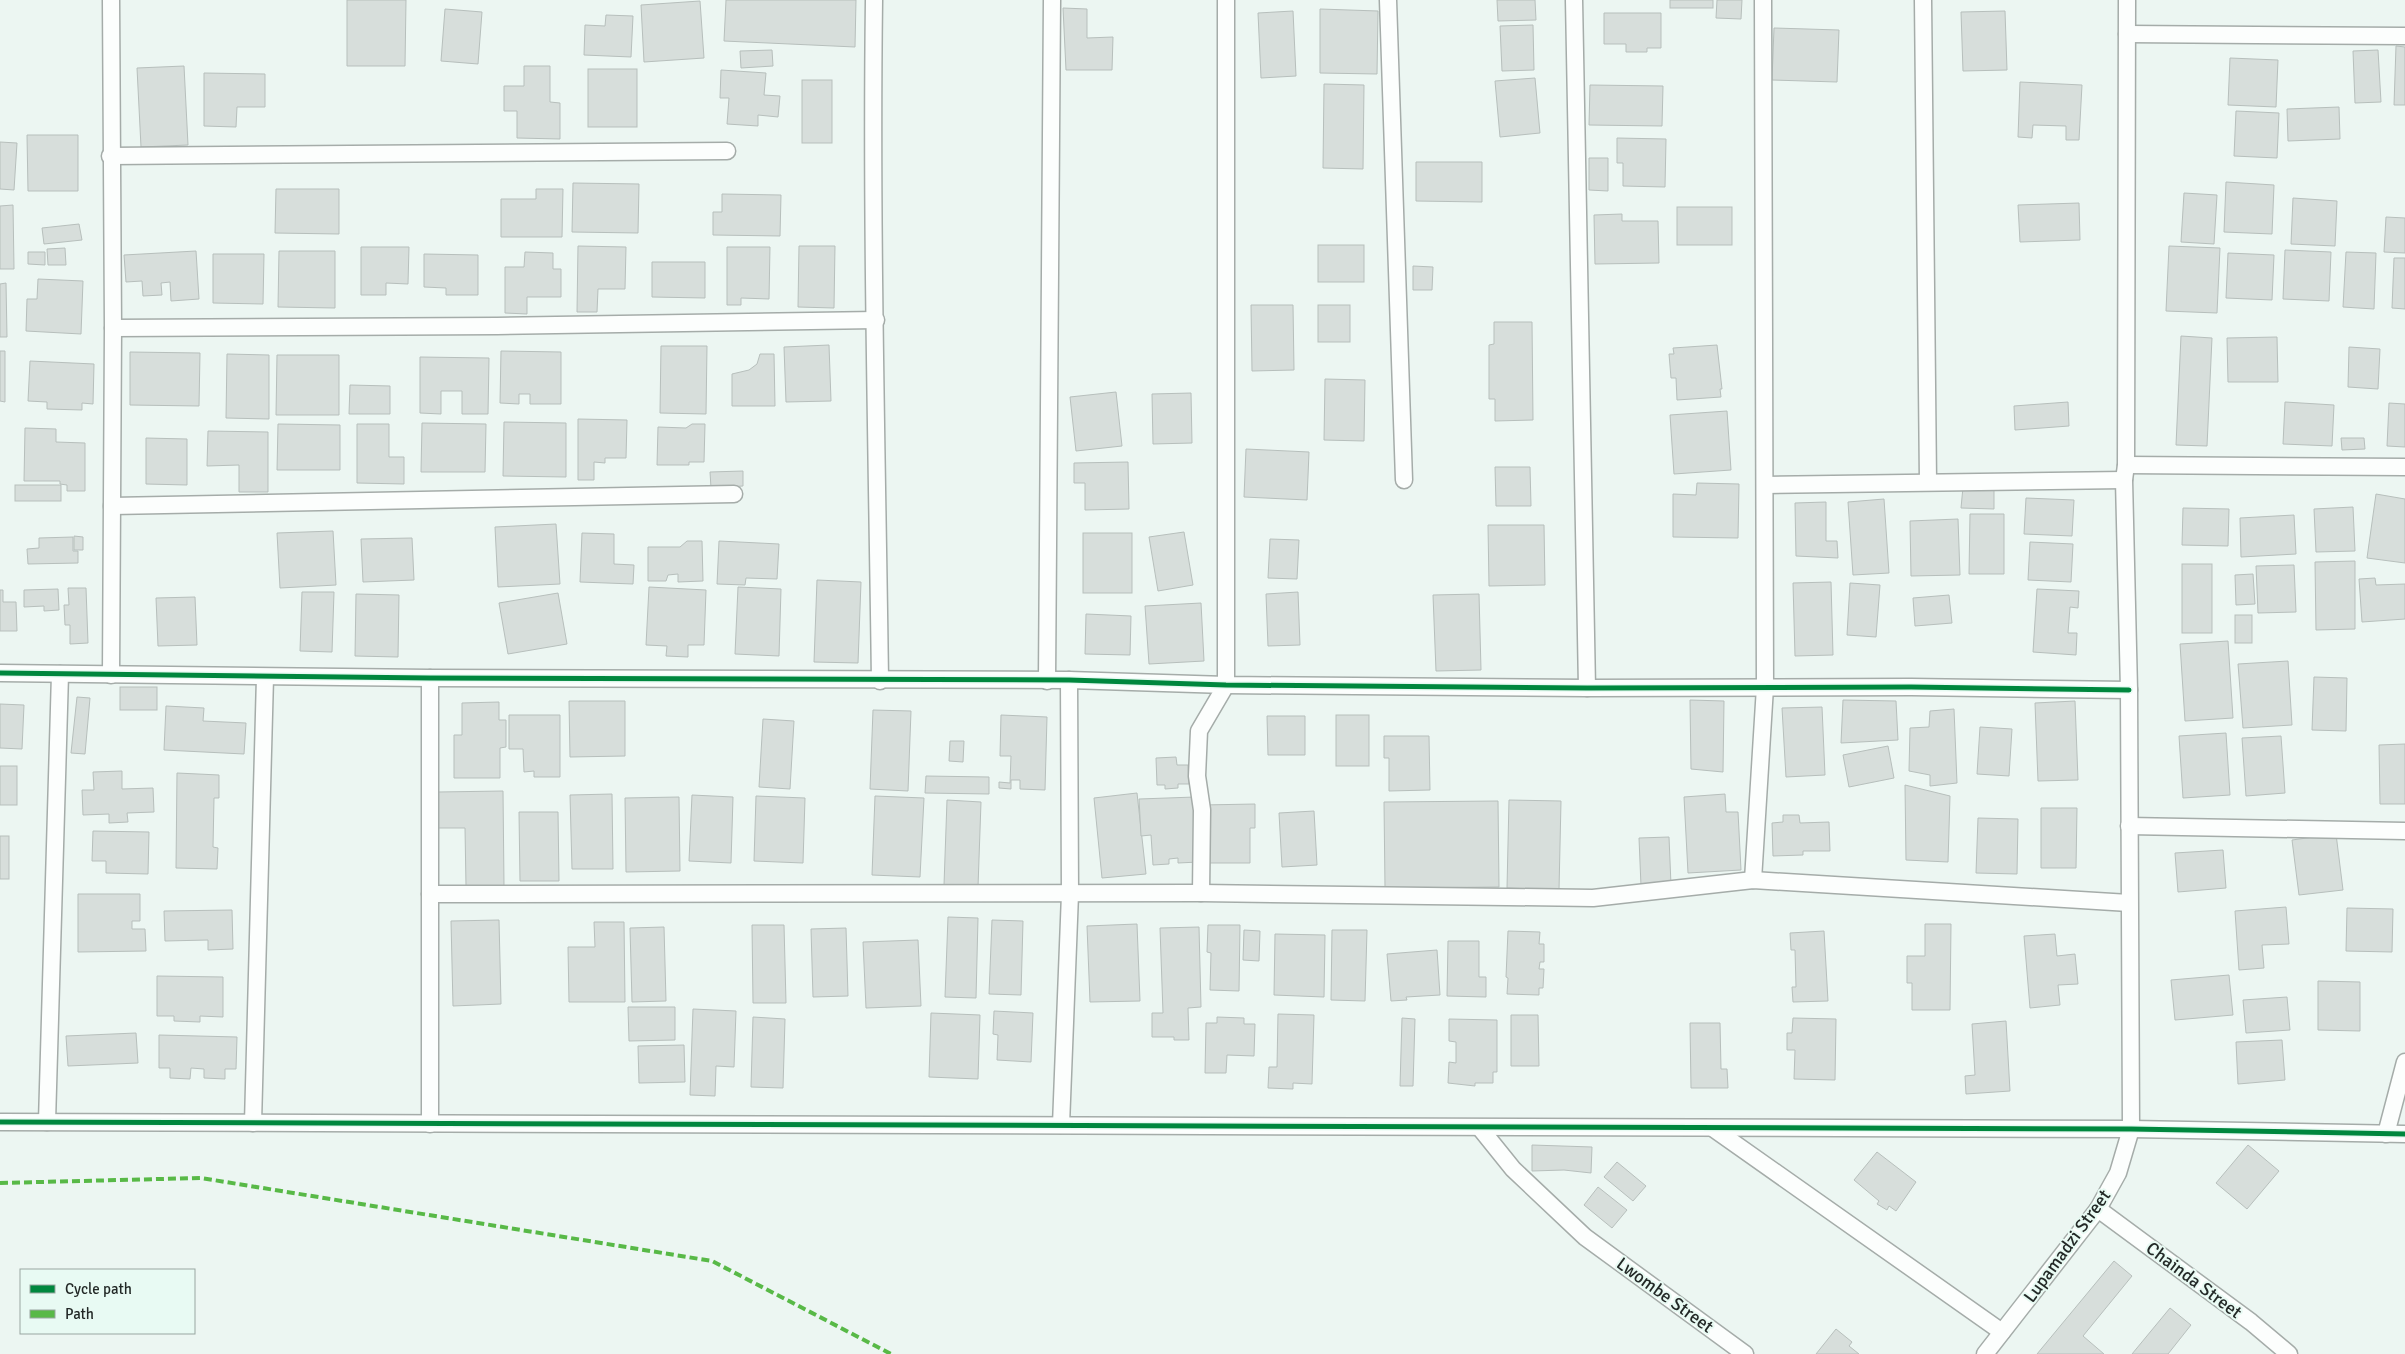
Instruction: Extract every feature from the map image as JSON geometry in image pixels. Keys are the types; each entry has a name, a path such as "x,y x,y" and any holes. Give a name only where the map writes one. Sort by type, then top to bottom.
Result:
{"street":[{"path":"111,0 110,156 113,328 111,675"},
{"path":"874,0 872,165 876,320 880,681"},
{"path":"1047,681 1052,0"},
{"path":"1201,893 1202,810 1197,776 1199,731 1226,685 1226,0"},
{"path":"1388,0 1404,480"},
{"path":"1574,0 1587,688"},
{"path":"1753,880 1765,687 1763,0"},
{"path":"1923,0 1928,482"},
{"name":"Lupamadzi Street","path":"1985,1354 2098,1209 2118,1173 2131,1129 2129,690 2125,472 2127,0"},
{"path":"2127,34 2405,36"},
{"path":"110,156 727,151"},
{"path":"113,328 487,326 876,320"},
{"path":"1764,485 1928,482 2125,472 2405,467"},
{"path":"112,506 734,494"},
{"path":"0,673 265,677 880,681 1069,680 1226,685 1587,688 1765,687 2129,690"},
{"path":"47,1122 60,674"},
{"path":"253,1123 265,677"},
{"path":"430,678 430,1124"},
{"path":"1061,1125 1070,894 1069,680"},
{"path":"2129,826 2405,832"},
{"path":"430,894 1201,893 1593,898 1753,880 2129,903"},
{"path":"2386,1134 2405,1062"},
{"path":"0,1122 2131,1129 2405,1134"},
{"name":"Lwombe Street","path":"1480,1128 1512,1169 1585,1237 1745,1354"},
{"path":"1714,1129 2002,1332"},
{"name":"Chainda Street","path":"2098,1209 2251,1322 2289,1354"}],"building":[{"path":"347,0 406,0 405,66 347,66"},
{"path":"726,0 856,0 855,47 724,41"},
{"path":"1497,0 1535,0 1536,20 1498,21"},
{"path":"1670,0 1713,0 1713,8 1670,8"},
{"path":"1717,0 1742,0 1741,19 1716,18"},
{"path":"700,1 704,58 644,62 641,5"},
{"path":"1063,8 1087,9 1087,38 1113,37 1112,70 1066,70"},
{"path":"445,9 482,12 478,64 441,61"},
{"path":"1320,9 1378,11 1377,74 1320,73"},
{"path":"1293,11 1296,76 1261,78 1258,13"},
{"path":"2005,11 2007,70 1963,71 1961,12"},
{"path":"1604,13 1661,13 1661,48 1647,48 1647,52 1626,52 1626,44 1604,44"},
{"path":"606,15 633,16 631,57 584,55 585,25 605,26"},
{"path":"1533,25 1534,70 1502,71 1500,26"},
{"path":"1774,28 1839,30 1837,82 1772,80"},
{"path":"2396,46 2405,47 2405,105 2394,105"},
{"path":"772,50 773,66 741,68 740,51"},
{"path":"2378,50 2381,102 2355,103 2353,51"},
{"path":"2230,58 2278,60 2276,107 2228,105"},
{"path":"184,66 188,145 141,147 137,68"},
{"path":"524,66 550,66 550,102 560,103 560,139 517,138 517,111 504,111 504,86 524,86"},
{"path":"588,69 637,69 637,127 588,127"},
{"path":"721,70 766,73 764,95 780,96 778,117 758,115 758,126 727,124 729,98 720,98"},
{"path":"204,73 265,74 265,107 237,107 236,127 204,126"},
{"path":"1535,78 1540,133 1500,137 1495,81"},
{"path":"802,80 832,80 832,143 802,143"},
{"path":"2020,82 2082,85 2079,140 2066,140 2066,126 2033,125 2032,138 2018,137"},
{"path":"1324,84 1364,85 1363,169 1323,168"},
{"path":"1590,85 1663,86 1662,126 1589,125"},
{"path":"2339,107 2340,139 2288,141 2287,109"},
{"path":"2236,111 2279,113 2277,158 2234,156"},
{"path":"27,135 78,135 78,191 28,191"},
{"path":"1617,138 1666,139 1665,187 1623,186 1623,163 1617,163"},
{"path":"0,142 17,143 14,190 0,189"},
{"path":"1589,158 1608,158 1608,191 1589,190"},
{"path":"1416,162 1482,162 1482,202 1416,201"},
{"path":"2226,182 2274,185 2272,234 2224,232"},
{"path":"573,183 639,184 638,233 572,232"},
{"path":"276,189 339,189 339,234 275,233"},
{"path":"536,189 563,189 562,237 501,237 501,199 536,199"},
{"path":"2184,193 2217,195 2214,244 2181,242"},
{"path":"722,194 781,195 780,236 713,235 713,212 722,212"},
{"path":"2293,198 2337,201 2335,246 2291,244"},
{"path":"2079,203 2080,240 2020,242 2018,205"},
{"path":"13,205 14,269 0,269 0,206"},
{"path":"1677,207 1732,207 1732,245 1677,245"},
{"path":"1622,214 1622,221 1658,221 1659,263 1595,264 1594,215"},
{"path":"2386,217 2405,218 2405,253 2384,252"},
{"path":"79,224 82,240 44,244 42,228"},
{"path":"1318,245 1364,245 1364,282 1318,282"},
{"path":"578,246 626,247 625,289 598,289 597,312 577,312"},
{"path":"799,246 835,246 834,308 798,307"},
{"path":"2169,246 2220,248 2217,313 2166,311"},
{"path":"361,247 409,247 408,284 386,283 386,295 361,295"},
{"path":"727,247 770,247 769,299 741,298 741,305 727,305"},
{"path":"65,248 66,265 48,265 47,249"},
{"path":"2285,250 2331,252 2329,301 2283,299"},
{"path":"196,251 199,299 171,301 170,282 161,283 162,295 143,296 142,281 126,282 124,255"},
{"path":"279,251 335,251 335,308 278,307"},
{"path":"28,252 45,252 45,265 28,264"},
{"path":"525,252 553,253 553,269 561,269 561,297 527,297 527,314 505,313 505,267 524,267"},
{"path":"2346,252 2376,253 2374,309 2343,307"},
{"path":"2228,253 2274,255 2272,300 2226,298"},
{"path":"213,254 264,254 263,304 213,303"},
{"path":"424,254 478,255 478,295 446,295 446,288 424,287"},
{"path":"2394,258 2405,258 2405,309 2392,308"},
{"path":"652,262 705,262 705,298 652,297"},
{"path":"1413,266 1433,267 1432,290 1413,290"},
{"path":"38,279 83,281 81,334 26,331 27,299 37,299"},
{"path":"6,283 7,337 0,337 0,284"},
{"path":"1251,305 1293,305 1294,370 1252,371"},
{"path":"1318,305 1350,305 1350,342 1318,342"},
{"path":"1494,322 1532,322 1533,420 1495,421 1495,399 1489,399 1489,345 1494,344"},
{"path":"2181,336 2212,338 2207,446 2176,445"},
{"path":"2277,337 2278,382 2228,382 2227,338"},
{"path":"829,345 831,401 786,402 784,347"},
{"path":"1717,345 1722,389 1720,389 1721,397 1677,400 1676,378 1671,378 1669,354 1674,354 1673,348"},
{"path":"661,346 707,346 706,414 660,413"},
{"path":"2349,347 2380,349 2378,389 2348,387"},
{"path":"0,351 5,351 5,402 0,401"},
{"path":"501,351 561,352 561,404 530,404 530,394 519,394 519,404 500,403"},
{"path":"130,352 200,353 199,406 130,405"},
{"path":"227,354 269,355 269,419 226,418"},
{"path":"760,354 774,354 775,406 732,406 732,374 749,370 757,364"},
{"path":"277,355 339,355 339,415 276,415"},
{"path":"420,357 489,358 488,414 462,414 462,391 441,391 441,414 420,413"},
{"path":"30,361 94,364 93,404 82,403 82,410 47,409 47,402 28,401"},
{"path":"1325,379 1365,380 1364,441 1324,440"},
{"path":"350,385 390,386 390,414 349,414"},
{"path":"1116,392 1122,446 1076,451 1070,397"},
{"path":"1191,393 1192,443 1153,444 1152,394"},
{"path":"2068,402 2069,426 2015,430 2014,406"},
{"path":"2285,402 2334,405 2332,446 2283,444"},
{"path":"2389,403 2405,404 2405,447 2387,446"},
{"path":"1727,411 1731,470 1674,474 1670,415"},
{"path":"578,419 627,420 626,458 605,458 605,463 594,462 594,480 578,480"},
{"path":"504,422 566,423 566,477 503,476"},
{"path":"422,423 486,424 485,472 421,472"},
{"path":"278,424 340,425 340,470 277,470"},
{"path":"357,424 389,424 389,457 404,457 404,484 357,483"},
{"path":"692,424 705,424 704,462 689,462 689,465 657,465 658,427 686,428"},
{"path":"25,428 56,429 56,442 85,443 85,491 67,491 67,485 60,484 60,481 24,481"},
{"path":"208,431 268,432 268,492 239,492 239,465 207,466"},
{"path":"146,438 187,439 187,485 146,484"},
{"path":"2341,438 2364,438 2365,449 2342,450"},
{"path":"1246,449 1309,452 1307,500 1244,497"},
{"path":"1128,462 1129,509 1085,510 1085,483 1074,483 1074,463"},
{"path":"1495,467 1530,467 1531,506 1496,506"},
{"path":"743,471 743,486 711,488 710,472"},
{"path":"1697,483 1739,484 1738,538 1673,537 1673,494 1696,495"},
{"path":"15,485 61,485 61,501 15,501"},
{"path":"1963,487 1994,488 1994,509 1961,508"},
{"path":"2376,494 2405,499 2405,563 2367,558"},
{"path":"2026,498 2074,500 2072,536 2024,534"},
{"path":"1884,499 1889,573 1853,575 1848,502"},
{"path":"1826,502 1826,541 1837,541 1838,558 1796,556 1795,503"},
{"path":"2353,507 2355,551 2316,552 2314,509"},
{"path":"2183,508 2229,509 2228,546 2182,545"},
{"path":"1970,514 2004,514 2004,574 1969,574"},
{"path":"2294,515 2296,554 2241,557 2240,518"},
{"path":"1958,519 1960,575 1911,576 1910,521"},
{"path":"556,524 560,584 498,587 495,527"},
{"path":"1488,525 1544,525 1545,585 1489,586"},
{"path":"333,531 336,585 280,588 277,533"},
{"path":"1184,532 1193,585 1158,591 1149,537"},
{"path":"582,533 614,534 614,564 634,565 633,584 580,582"},
{"path":"1083,533 1132,533 1132,593 1083,593"},
{"path":"74,536 83,537 83,550 74,550"},
{"path":"73,537 73,551 78,551 78,563 28,564 27,549 39,548 39,538"},
{"path":"412,538 414,580 363,582 361,539"},
{"path":"1270,539 1299,540 1297,579 1268,578"},
{"path":"687,541 702,541 703,581 678,582 678,574 668,575 666,581 648,581 648,547 680,547"},
{"path":"719,541 779,544 777,579 746,578 745,585 717,584"},
{"path":"2030,542 2073,544 2071,582 2028,580"},
{"path":"2355,561 2355,629 2316,630 2315,562"},
{"path":"2182,564 2212,564 2212,633 2182,633"},
{"path":"2294,565 2296,612 2258,613 2256,566"},
{"path":"2253,574 2255,604 2236,605 2235,575"},
{"path":"2375,578 2376,585 2405,584 2405,619 2362,622 2359,579"},
{"path":"817,580 861,582 858,663 814,662"},
{"path":"1831,582 1833,655 1795,656 1793,583"},
{"path":"1850,583 1880,585 1876,637 1847,635"},
{"path":"649,587 706,590 704,645 688,645 688,657 666,656 667,646 646,645"},
{"path":"738,587 781,589 779,656 735,654"},
{"path":"68,588 86,588 88,643 70,644 70,625 65,625 64,605 69,605"},
{"path":"58,589 59,610 44,611 44,606 24,607 24,590"},
{"path":"2037,589 2079,591 2078,608 2070,607 2068,633 2077,633 2076,655 2033,652"},
{"path":"0,590 3,590 3,602 16,602 17,631 0,631"},
{"path":"302,592 334,592 332,652 300,651"},
{"path":"1298,592 1300,645 1268,646 1266,594"},
{"path":"558,593 567,644 508,654 499,603"},
{"path":"356,594 399,595 398,657 355,656"},
{"path":"1479,594 1481,670 1436,671 1433,595"},
{"path":"1949,595 1952,623 1915,626 1913,598"},
{"path":"195,597 197,645 158,646 156,598"},
{"path":"1201,603 1204,661 1149,664 1145,606"},
{"path":"1086,614 1131,616 1130,655 1085,654"},
{"path":"2235,615 2252,615 2252,643 2235,643"},
{"path":"2228,641 2233,718 2185,721 2180,644"},
{"path":"2288,661 2292,725 2243,728 2238,664"},
{"path":"2314,677 2347,678 2346,731 2312,730"},
{"path":"120,687 157,687 157,710 120,710"},
{"path":"77,697 90,698 85,754 71,753"},
{"path":"1690,700 1724,701 1723,772 1691,769"},
{"path":"1843,700 1896,701 1898,740 1841,743"},
{"path":"569,701 625,701 625,756 570,757"},
{"path":"2075,701 2078,780 2038,781 2035,703"},
{"path":"499,702 499,720 506,720 506,747 500,748 500,778 454,778 454,735 462,735 462,703"},
{"path":"0,704 24,705 22,749 0,748"},
{"path":"166,706 204,708 203,721 246,723 244,754 164,750"},
{"path":"1822,707 1825,775 1786,777 1782,708"},
{"path":"1954,709 1957,783 1930,786 1930,775 1909,771 1910,728 1929,727 1930,711"},
{"path":"873,710 911,711 908,791 870,789"},
{"path":"509,715 560,715 560,777 534,777 534,771 524,772 523,749 509,749"},
{"path":"1001,715 1047,717 1045,790 1020,789 1020,780 1011,780 1011,789 999,788 999,782 1010,783 1011,756 1000,756"},
{"path":"1336,715 1369,715 1369,766 1336,766"},
{"path":"1267,716 1305,716 1305,755 1268,755"},
{"path":"763,719 794,721 790,789 759,787"},
{"path":"1980,727 2012,729 2009,776 1977,774"},
{"path":"2226,733 2230,795 2183,798 2179,736"},
{"path":"1384,736 1429,736 1430,790 1389,791 1389,758 1384,758"},
{"path":"2281,736 2285,793 2246,796 2242,738"},
{"path":"950,741 964,741 963,762 949,761"},
{"path":"2405,744 2405,804 2380,804 2379,745"},
{"path":"1888,746 1894,778 1849,787 1843,755"},
{"path":"1176,757 1177,765 1188,765 1189,784 1178,784 1178,788 1165,789 1165,785 1157,785 1156,758"},
{"path":"0,766 17,766 17,805 0,805"},
{"path":"122,771 122,789 153,788 154,812 127,813 128,822 109,823 109,814 83,815 82,790 94,790 93,772"},
{"path":"177,773 219,775 219,798 214,798 213,847 218,848 217,869 176,868"},
{"path":"926,776 989,777 989,794 925,793"},
{"path":"1905,785 1950,796 1948,862 1906,860"},
{"path":"503,791 504,886 466,886 465,828 438,828 438,792"},
{"path":"1137,793 1146,874 1102,878 1094,798"},
{"path":"612,794 613,869 572,869 570,795"},
{"path":"1725,794 1726,812 1738,812 1741,870 1688,873 1684,797"},
{"path":"692,795 733,797 731,863 689,861"},
{"path":"756,796 805,798 803,863 754,861"},
{"path":"875,796 924,798 920,877 872,875"},
{"path":"679,797 680,871 626,872 625,798"},
{"path":"1195,797 1199,862 1178,863 1178,858 1169,859 1169,864 1153,865 1151,835 1141,836 1139,799"},
{"path":"947,800 981,802 978,887 944,885"},
{"path":"1509,800 1561,801 1559,890 1507,888"},
{"path":"1498,801 1499,887 1385,888 1384,802"},
{"path":"1255,804 1255,828 1250,828 1250,863 1202,863 1202,805"},
{"path":"2041,808 2077,808 2076,868 2041,868"},
{"path":"1314,811 1317,865 1282,867 1279,813"},
{"path":"519,812 558,812 559,881 520,881"},
{"path":"1783,815 1799,815 1800,823 1829,822 1830,851 1803,851 1803,855 1773,856 1772,823 1783,822"},
{"path":"1978,818 2018,819 2017,874 1976,873"},
{"path":"93,831 149,832 148,874 106,873 106,861 92,861"},
{"path":"2336,834 2343,890 2299,895 2292,840"},
{"path":"0,836 9,836 9,879 0,879"},
{"path":"1669,837 1671,885 1641,886 1639,838"},
{"path":"2223,850 2226,888 2178,892 2175,853"},
{"path":"78,894 140,894 140,921 132,921 132,929 145,929 146,951 78,952"},
{"path":"2286,907 2289,944 2262,945 2264,968 2239,970 2235,911"},
{"path":"2347,908 2393,909 2392,952 2346,951"},
{"path":"232,910 233,949 208,950 208,940 165,941 164,911"},
{"path":"948,917 978,918 976,998 945,997"},
{"path":"499,920 501,1004 453,1006 451,921"},
{"path":"992,920 1023,921 1021,995 989,994"},
{"path":"594,922 624,922 625,1002 569,1002 568,947 595,947"},
{"path":"1137,924 1140,1001 1090,1002 1087,926"},
{"path":"1925,924 1951,924 1950,1010 1912,1010 1912,983 1907,983 1907,956 1925,956"},
{"path":"752,925 784,925 786,1003 753,1003"},
{"path":"1208,925 1240,925 1239,991 1210,990 1211,953 1207,952"},
{"path":"664,927 666,1001 632,1002 630,928"},
{"path":"1199,927 1201,1007 1188,1008 1189,1040 1174,1040 1174,1037 1152,1037 1152,1013 1163,1013 1160,928"},
{"path":"846,928 848,996 813,997 811,929"},
{"path":"1244,930 1260,931 1259,961 1243,960"},
{"path":"1332,930 1367,930 1365,1001 1331,1000"},
{"path":"1508,931 1540,932 1539,944 1544,944 1544,962 1540,962 1539,969 1544,969 1543,988 1539,988 1539,995 1507,994"},
{"path":"1824,931 1828,1001 1793,1002 1792,987 1796,987 1795,950 1791,950 1790,933"},
{"path":"1275,934 1325,935 1324,997 1274,995"},
{"path":"2055,934 2057,956 2075,954 2078,984 2058,985 2060,1005 2030,1008 2024,936"},
{"path":"918,940 921,1006 866,1008 863,942"},
{"path":"1448,941 1479,941 1479,977 1486,977 1486,997 1447,996"},
{"path":"1437,950 1440,995 1406,997 1407,1000 1391,1001 1387,954"},
{"path":"2229,975 2233,1015 2175,1020 2171,980"},
{"path":"157,976 223,977 223,1017 200,1016 200,1022 174,1021 174,1016 157,1016"},
{"path":"2318,981 2360,982 2360,1031 2318,1030"},
{"path":"2287,997 2290,1030 2246,1033 2243,1000"},
{"path":"628,1007 675,1007 675,1040 629,1041"},
{"path":"693,1009 736,1011 734,1067 716,1066 715,1096 690,1095"},
{"path":"994,1011 1033,1013 1031,1062 997,1060 998,1035 993,1034"},
{"path":"931,1013 980,1015 978,1079 929,1077"},
{"path":"1278,1014 1314,1015 1312,1084 1293,1083 1293,1089 1268,1088 1269,1067 1277,1067"},
{"path":"1511,1015 1538,1015 1539,1066 1511,1066"},
{"path":"753,1017 785,1019 783,1088 751,1087"},
{"path":"1217,1017 1244,1018 1244,1024 1255,1024 1254,1056 1227,1055 1226,1073 1205,1073 1206,1023 1217,1023"},
{"path":"1402,1018 1415,1019 1413,1086 1400,1086"},
{"path":"1793,1018 1836,1019 1835,1080 1794,1079 1795,1050 1787,1050 1787,1033 1792,1033"},
{"path":"1449,1019 1497,1020 1497,1072 1493,1072 1493,1083 1475,1083 1475,1086 1448,1083 1449,1062 1456,1063 1456,1042 1449,1041"},
{"path":"2006,1021 2010,1091 1966,1094 1965,1076 1975,1075 1972,1024"},
{"path":"1690,1023 1720,1023 1721,1069 1727,1069 1728,1088 1691,1088"},
{"path":"136,1033 138,1063 68,1066 66,1036"},
{"path":"159,1035 237,1037 236,1069 225,1069 225,1079 204,1078 204,1069 191,1068 190,1079 170,1078 170,1068 159,1068"},
{"path":"2282,1040 2285,1080 2238,1084 2236,1042"},
{"path":"684,1045 685,1082 639,1083 638,1046"},
{"path":"1532,1145 1592,1147 1591,1173 1564,1170 1532,1171"},
{"path":"2248,1145 2279,1171 2247,1209 2216,1183"},
{"path":"1877,1152 1916,1182 1896,1211 1889,1206 1887,1210 1877,1204 1879,1201 1854,1180"},
{"path":"1617,1162 1646,1186 1633,1201 1604,1177"},
{"path":"1598,1187 1627,1210 1612,1228 1584,1205"},
{"path":"2114,1261 2132,1276 2083,1336 2104,1354 2037,1354"},
{"path":"2170,1308 2191,1325 2168,1354 2132,1354"},
{"path":"1836,1329 1852,1342 1849,1346 1859,1354 1816,1354"}],"marked path":[{"path":"0,1183 201,1178 712,1261 891,1354"}],"cycle path":[{"path":"0,673 430,678 1069,680 1226,685 1587,688 1911,687 2129,690"},
{"path":"0,1122 2131,1129 2405,1134"}]}
